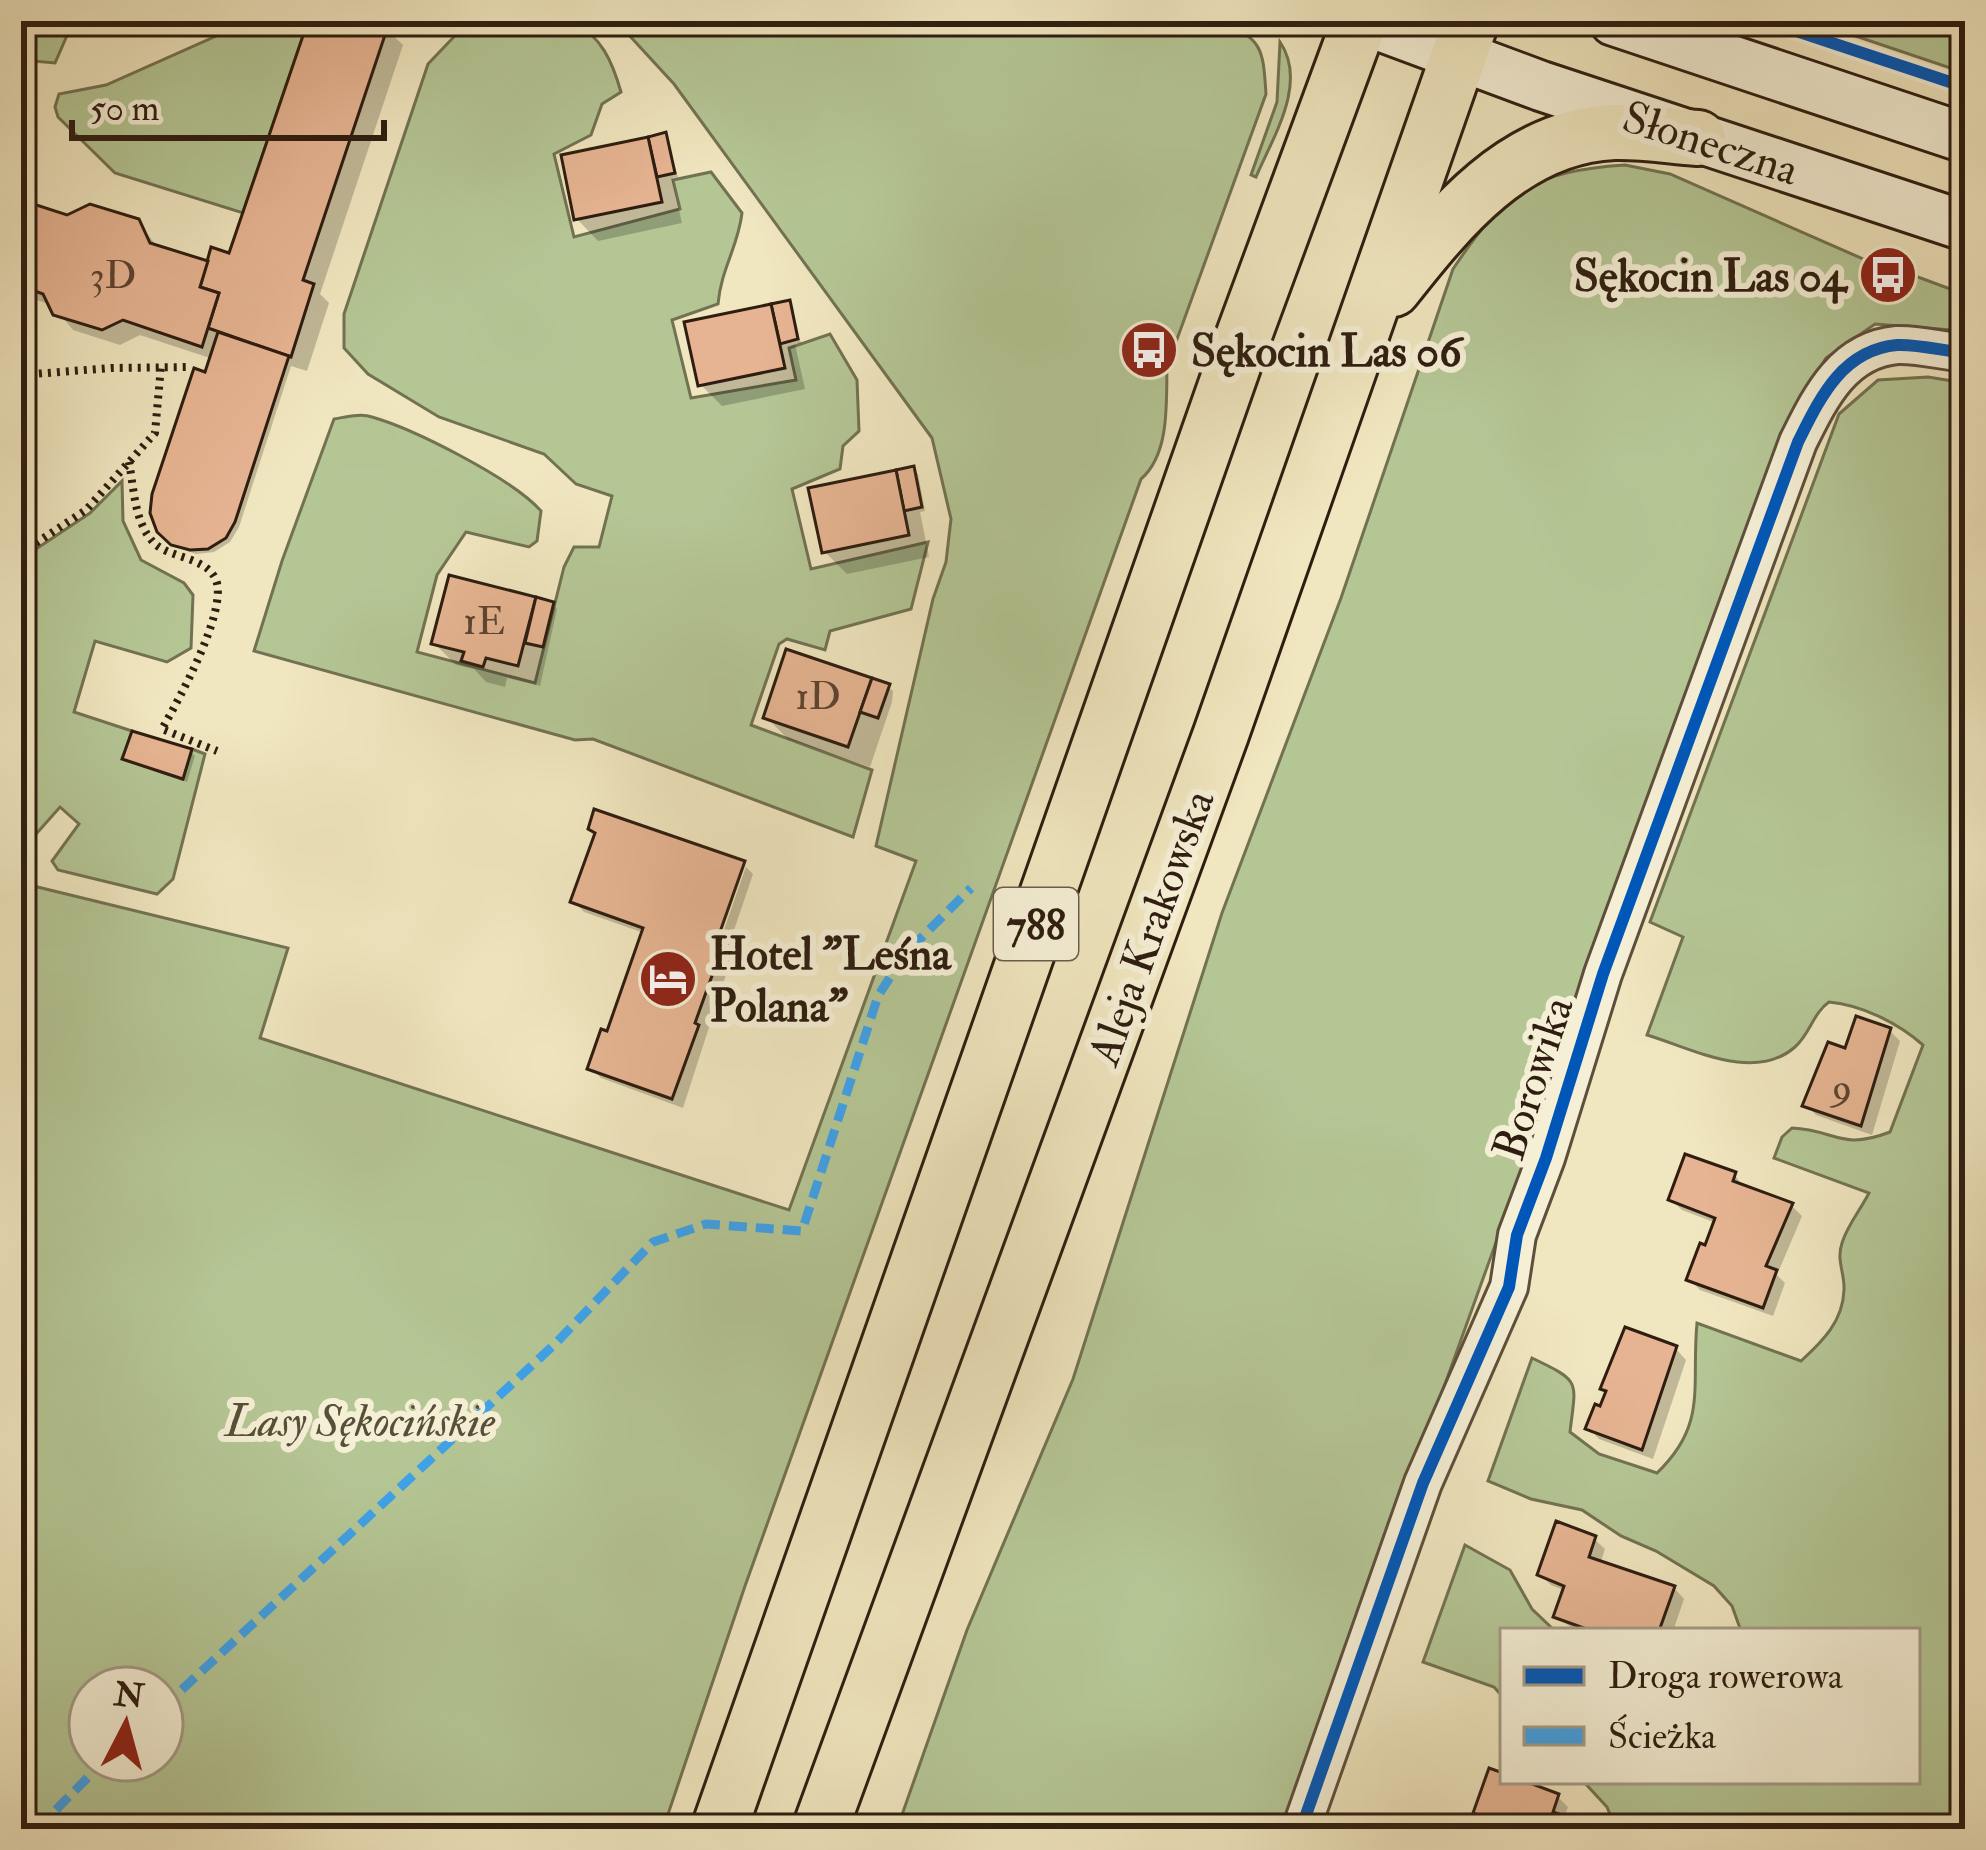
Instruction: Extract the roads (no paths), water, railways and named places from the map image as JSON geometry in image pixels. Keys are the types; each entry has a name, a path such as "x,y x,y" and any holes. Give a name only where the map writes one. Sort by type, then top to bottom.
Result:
{"main road":[{"name":"Słoneczna","path":"1363,21 1465,38 1698,138 1965,226"},
{"name":"788","path":"719,1829 1240,343 1363,21"},
{"name":"Słoneczna","path":"1614,21 1965,137"},
{"name":"Aleja Krakowska","path":"820,1829 1221,734 1465,38"},
{"path":"1365,324 1446,222 1525,160 1579,137 1614,132 1698,138"}],"street":[{"name":"Borowika","path":"1300,1829 1423,1483 1509,1287 1517,1235 1603,974 1798,442 1821,395 1852,359 1897,345 1965,353"}],"place":[{"name":"Sękocin Las 04","path":"1888,275"},
{"name":"Sękocin Las 06","path":"1149,350"},
{"name":"Hotel \"Leśna Polana\"","path":"668,979"}],"park label":[{"name":"Lasy Sękocińskie","path":"360,1420"}]}
